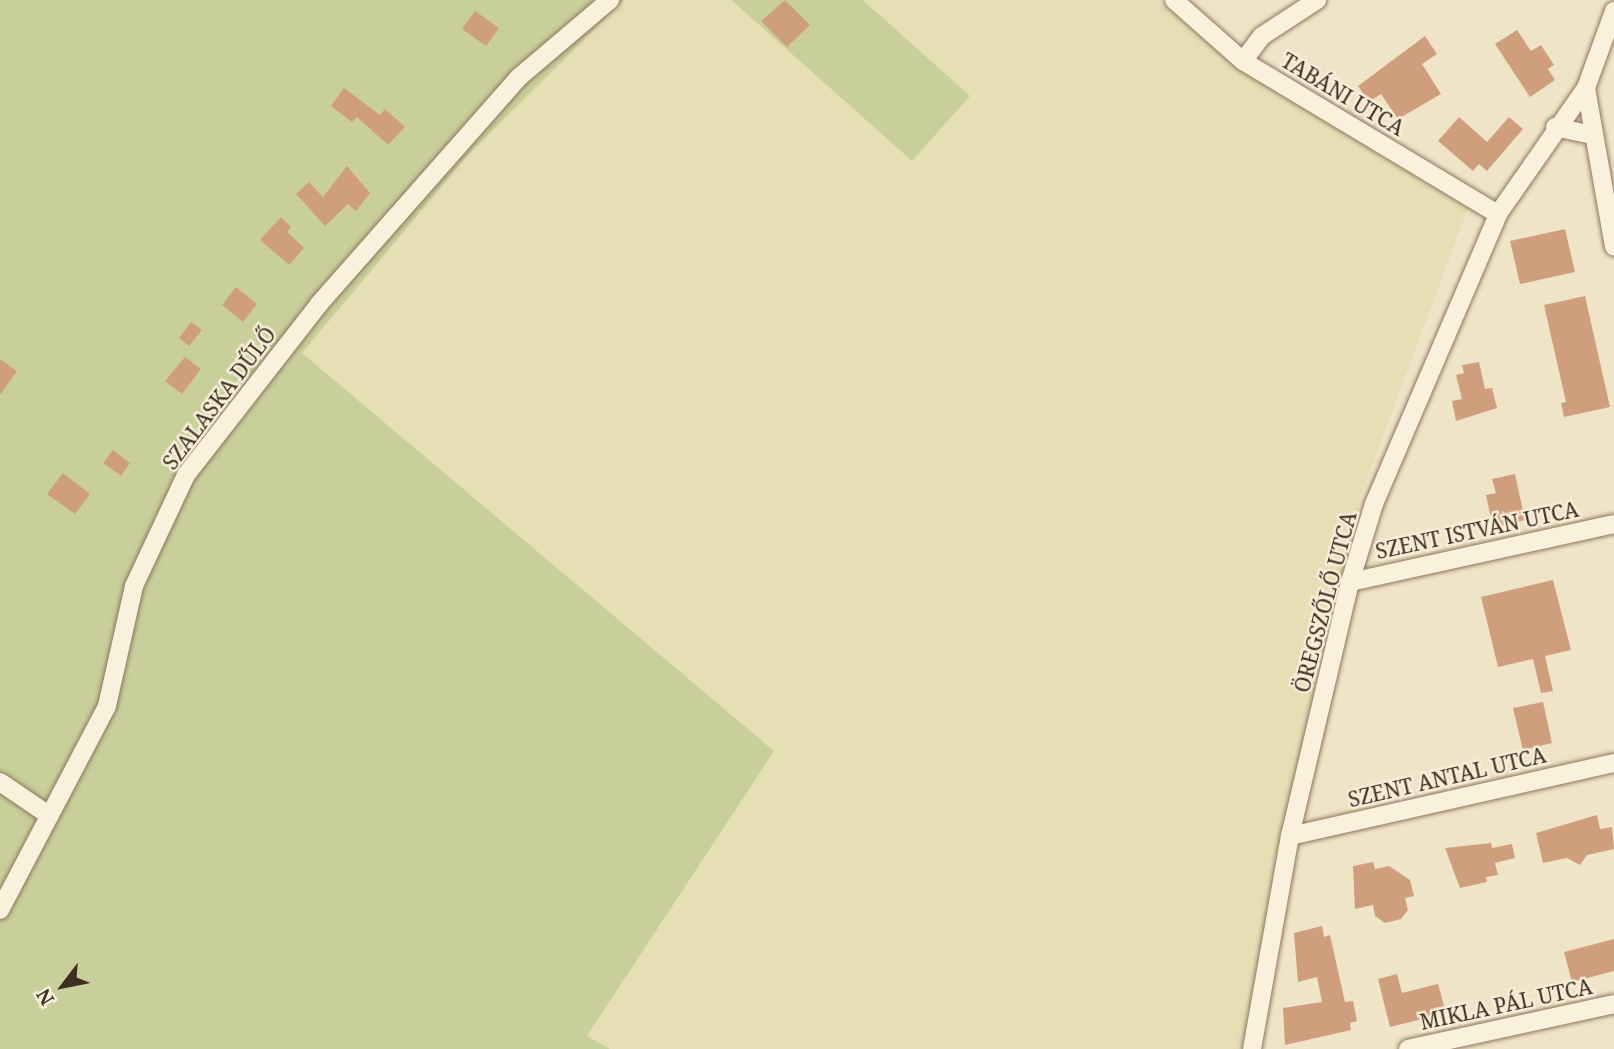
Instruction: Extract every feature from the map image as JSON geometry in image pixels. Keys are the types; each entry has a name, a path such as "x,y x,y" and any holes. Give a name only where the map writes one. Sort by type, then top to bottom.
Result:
{"street":[{"name":"SZALASKA DŰLŐ","path":"0,910 107,706 134,586 186,475 318,304 518,78 610,0"},
{"name":"TABÁNI UTCA","path":"1174,0 1243,61 1498,214"},
{"path":"1243,61 1262,36 1317,0"},
{"path":"1614,11 1586,88 1614,247"},
{"name":"ÖREGSZŐLŐ UTCA","path":"1252,1049 1290,836 1350,582 1374,504 1498,214 1555,127 1586,88"},
{"path":"1555,127 1593,135"},
{"name":"SZENT ISTVÁN UTCA","path":"1350,582 1614,524"},
{"name":"SZENT ANTAL UTCA","path":"1290,836 1614,763"},
{"path":"0,782 50,816"},
{"name":"MIKLA PÁL UTCA","path":"1408,1049 1614,1004"}],"shaded area":[{"path":"624,0 731,0 912,161 970,96 863,0 1158,0 1241,69 1468,208 1360,498 1248,1049 610,1049 587,1037 773,751 301,353 468,155"}],"green space":[{"path":"0,0 624,0 468,155 302,353 774,751 587,1036 610,1049 0,1049"},
{"path":"731,0 863,0 970,96 912,161"}],"building":[{"path":"785,0 810,25 787,47 761,21"},
{"path":"475,11 499,28 486,46 462,29"},
{"path":"1517,30 1531,51 1541,45 1554,65 1548,69 1555,80 1530,97 1495,44"},
{"path":"1425,36 1437,54 1422,64 1441,94 1398,119 1381,94 1369,102 1358,86"},
{"path":"344,88 380,115 385,109 405,127 388,145 357,117 352,122 331,106"},
{"path":"1459,117 1487,142 1509,117 1523,129 1487,171 1479,164 1473,171 1438,141"},
{"path":"347,166 370,193 356,211 348,204 325,226 296,194 309,182 323,197"},
{"path":"281,217 291,227 287,232 304,248 289,265 260,240"},
{"path":"1565,229 1575,272 1520,284 1510,241"},
{"path":"236,287 257,304 243,322 222,305"},
{"path":"1585,296 1610,407 1564,417 1561,403 1566,402 1544,305"},
{"path":"191,322 202,330 189,346 179,338"},
{"path":"185,357 201,369 182,394 165,381"},
{"path":"0,359 17,371 0,395"},
{"path":"1479,362 1485,389 1492,388 1497,408 1456,421 1452,401 1462,399 1456,375 1464,373 1462,365"},
{"path":"113,450 130,463 121,476 103,463"},
{"path":"63,473 90,494 75,514 47,494"},
{"path":"1515,474 1525,520 1493,528 1486,495 1496,493 1492,479"},
{"path":"1553,580 1571,650 1545,656 1553,691 1541,693 1533,659 1498,667 1481,597"},
{"path":"1543,702 1552,743 1523,750 1513,708"},
{"path":"1597,815 1600,829 1612,827 1614,849 1587,855 1580,865 1567,858 1543,863 1536,833"},
{"path":"1491,843 1492,848 1512,844 1515,858 1495,863 1498,875 1486,877 1487,882 1460,888 1445,848"},
{"path":"1373,862 1375,869 1389,866 1410,880 1414,896 1405,898 1408,910 1401,919 1385,923 1375,916 1373,905 1355,909 1353,866"},
{"path":"1322,926 1324,937 1330,935 1345,1002 1353,1001 1357,1021 1350,1023 1351,1030 1285,1045 1283,1008 1322,1002 1317,977 1298,982 1294,933"},
{"path":"1614,939 1614,971 1572,982 1564,952"},
{"path":"1397,974 1402,993 1438,984 1446,1013 1390,1027 1378,979"}]}
